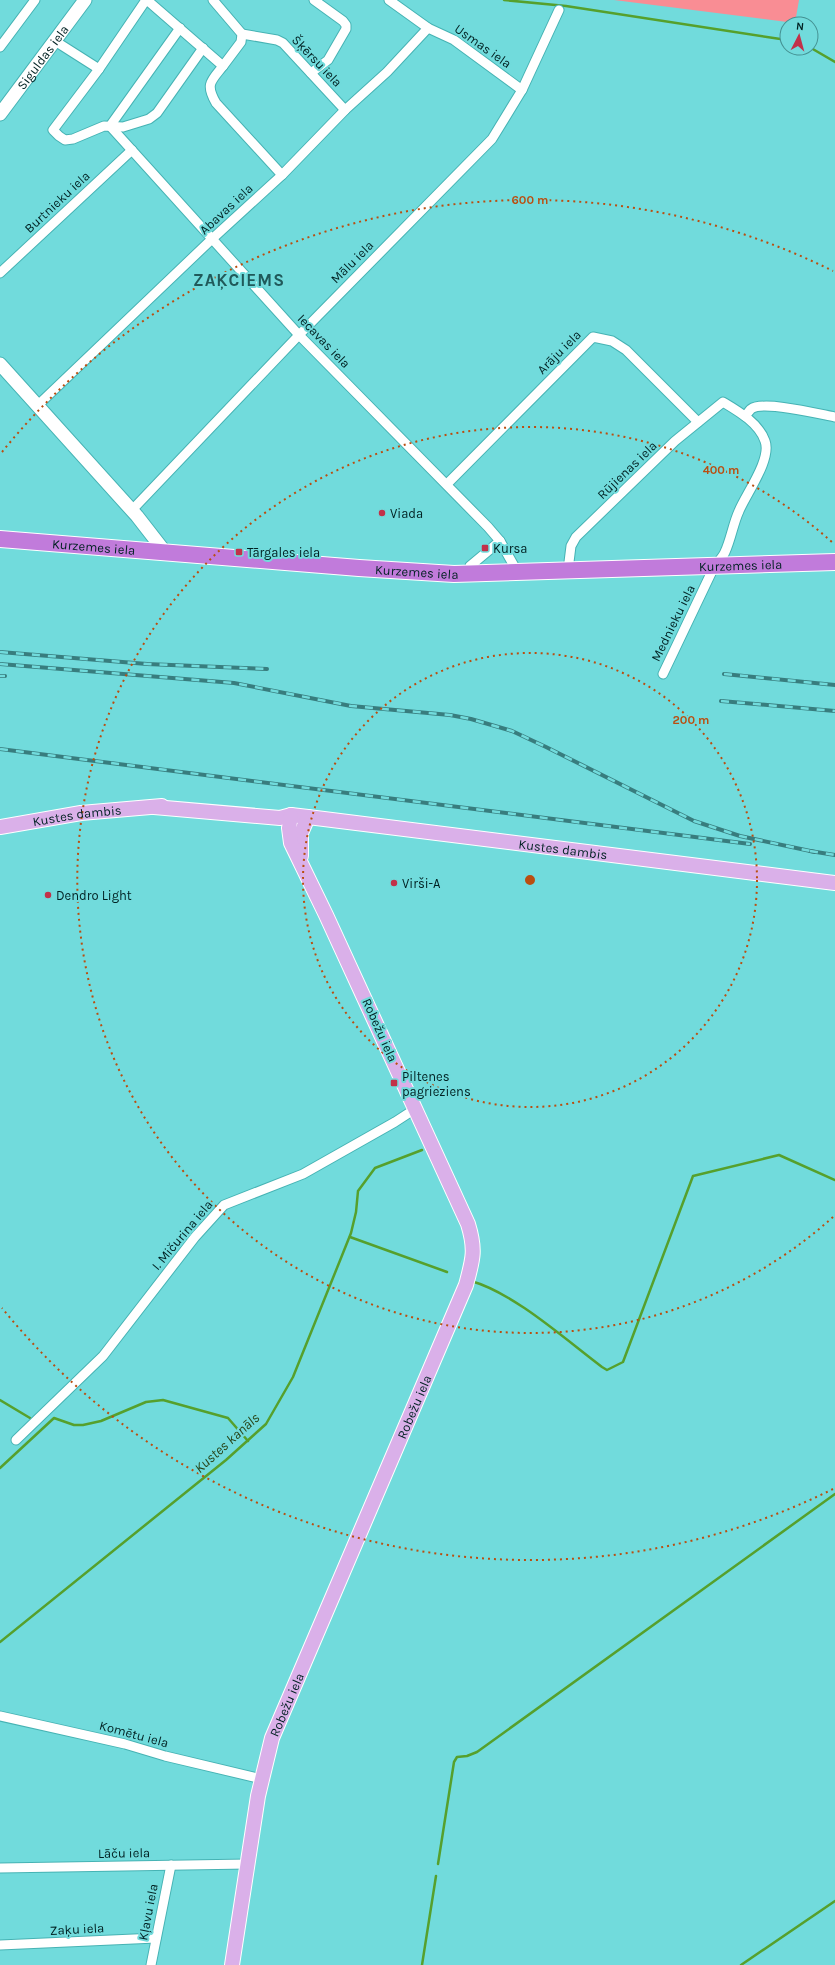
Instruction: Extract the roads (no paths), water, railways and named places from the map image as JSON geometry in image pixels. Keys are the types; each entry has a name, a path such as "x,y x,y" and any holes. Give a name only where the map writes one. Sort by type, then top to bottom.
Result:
{"highway":[{"name":"Kurzemes iela","path":"0,539 359,568 467,574 835,562"}],"main road":[{"name":"Kustes dambis","path":"0,827 69,814 154,807 280,818 291,815 835,883"},
{"name":"Robežu iela","path":"232,1965 262,1779 272,1738 466,1285 473,1259 473,1241 468,1224 302,864 295,853 291,843 289,828 291,815"},
{"name":"Robežu iela","path":"302,864 300,840 308,817"}],"street":[{"path":"0,47 34,0"},
{"name":"Siguldas iela","path":"0,114 85,0"},
{"path":"203,48 157,113 149,119 123,127 104,126 73,139 66,140 59,136 54,130 147,0 180,28 203,48 223,66"},
{"path":"213,0 242,34 241,42 211,81 210,92 216,103 282,175"},
{"path":"311,73 328,60 346,30 346,25 343,21 314,0"},
{"name":"Usmas iela","path":"389,0 428,28 454,40 522,90"},
{"name":"Mālu iela","path":"132,510 299,335 492,139 522,90 559,10"},
{"path":"110,126 180,28"},
{"name":"Abavas iela","path":"37,406 212,238 282,175 345,110 387,72 428,28"},
{"name":"Šķērsu iela","path":"242,34 277,40 283,43 345,110"},
{"path":"55,41 99,69"},
{"name":"Iecavas iela","path":"110,126 299,335 447,484 500,540 518,573"},
{"name":"Burtnieku iela","path":"0,273 132,150"},
{"name":"Arāju iela","path":"447,484 592,337 612,341 626,350 698,422"},
{"path":"0,364 132,510 165,552"},
{"name":"Mednieku iela","path":"663,674 714,567 725,553 738,512 761,467 766,449 765,441 759,430 745,416 723,402"},
{"name":"Rūjienas iela","path":"568,570 571,546 576,538 675,441 723,402"},
{"path":"745,416 751,409 761,406 792,409 835,417"},
{"path":"467,574 470,566 500,540"},
{"name":"I. Mičurina iela","path":"16,1440 103,1356 195,1237 224,1204 303,1174 395,1122 415,1109"},
{"name":"Komētu iela","path":"0,1716 125,1744 165,1756 262,1779"},
{"name":"Lāču iela","path":"0,1868 171,1864 248,1864"},
{"name":"Kļavu iela","path":"151,1965 171,1864"},
{"name":"Zaķu iela","path":"0,1945 156,1938"}],"waterway":[{"path":"504,0 566,6 779,39"},
{"path":"819,53 835,62"},
{"name":"Kustes kanāls","path":"0,1642 226,1460 266,1424 293,1377 351,1233 356,1212 358,1191 375,1168 422,1150"},
{"path":"471,1281 487,1287 522,1306 607,1370 623,1362 693,1176 779,1155 835,1180"},
{"path":"350,1237 447,1272"},
{"path":"0,1400 30,1418"},
{"path":"0,1468 54,1418 74,1425 83,1425 101,1421 146,1402 163,1400 228,1418 248,1441"},
{"path":"438,1864 454,1762 457,1757 467,1756 477,1752 835,1494"},
{"path":"422,1965 436,1876"},
{"path":"741,1965 835,1901"}],"railway":[{"path":"0,652 147,664 267,669"},
{"path":"0,664 234,683 351,706 450,715 471,719 512,731 694,821 740,836 815,852"},
{"path":"724,674 835,685"},
{"path":"0,676 5,676"},
{"path":"721,701 835,711"},
{"path":"0,749 750,844"},
{"path":"810,851 835,855"}],"place":[{"name":"Viada","path":"382,513"},
{"name":"Kursa","path":"485,548"},
{"name":"Tārgales iela","path":"239,552"},
{"name":"Virši-A","path":"394,883"},
{"name":"Dendro Light","path":"48,895"},
{"name":"Piltenes pagrieziens","path":"394,1083"}],"district":[{"name":"ZAĶCIEMS","path":"239,280"}]}
